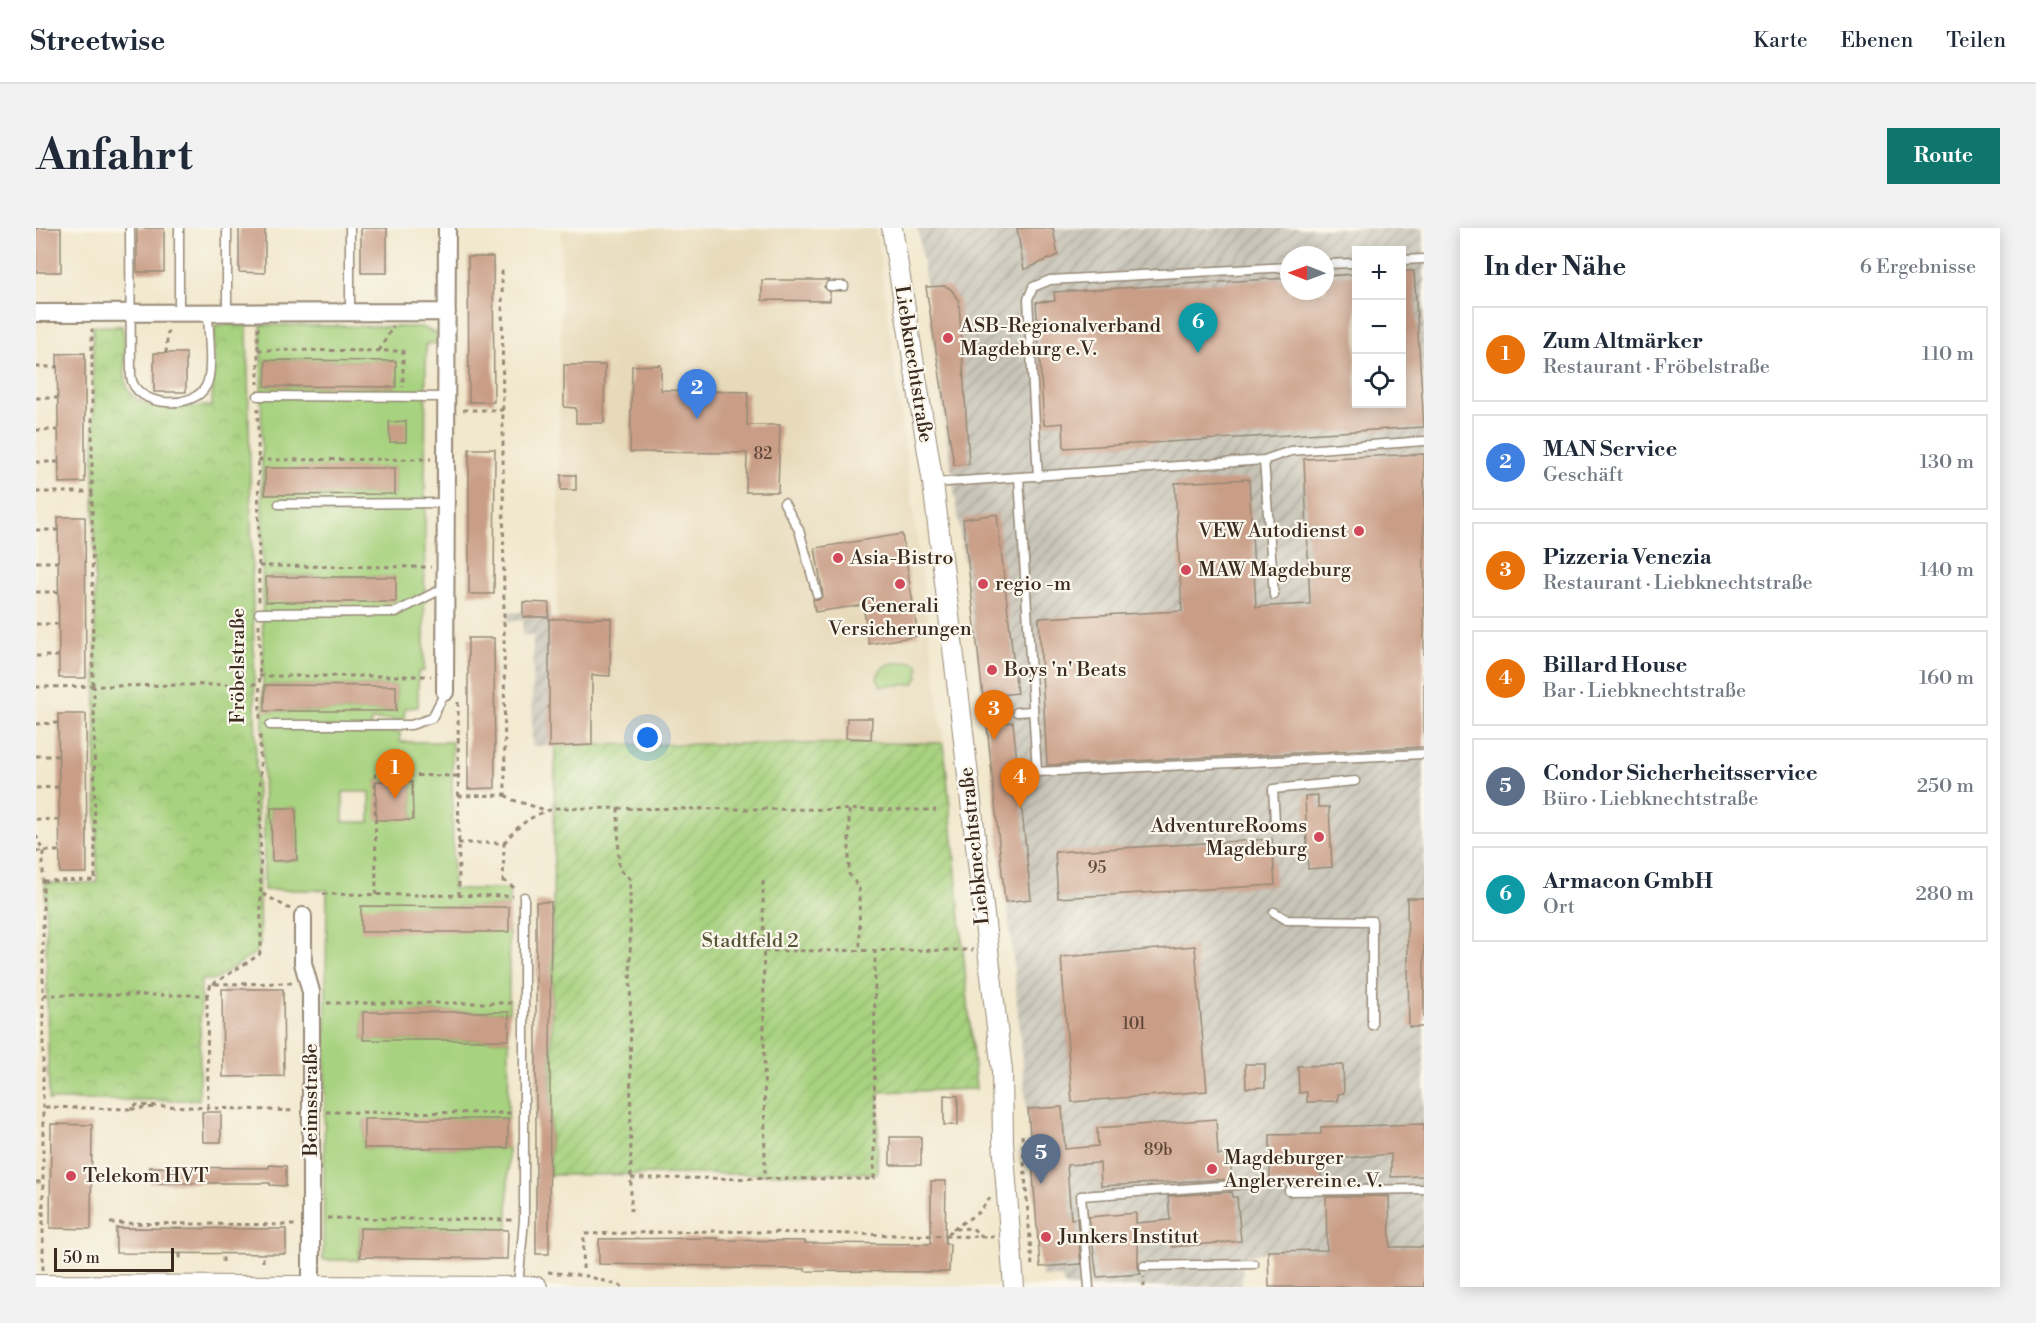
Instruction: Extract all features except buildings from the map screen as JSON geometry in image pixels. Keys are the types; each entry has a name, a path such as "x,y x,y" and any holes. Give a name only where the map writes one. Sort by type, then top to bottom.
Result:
{"street":[{"path":"445,684 447,228"},
{"name":"Liebknechtstraße","path":"892,228 933,483 1002,1071 1003,1142 1014,1287"},
{"path":"36,313 447,312"},
{"name":"Beimsstraße","path":"303,916 303,963 311,992 311,1111 316,1222 311,1286"},
{"path":"40,1282 119,1286 537,1287"}],"lane":[{"path":"130,228 132,382 139,394 153,401 191,400 204,389 209,378 208,312"},
{"path":"179,312 180,228"},
{"path":"227,228 227,312"},
{"path":"350,228 350,312"},
{"path":"1406,260 1424,259"},
{"path":"1334,264 1352,263"},
{"path":"1038,477 1028,299 1034,287 1050,280 1280,267"},
{"path":"830,286 844,286"},
{"path":"258,396 402,397 446,404"},
{"path":"933,483 1264,459 1291,451 1424,441"},
{"path":"1264,459 1274,595"},
{"path":"1019,478 1037,772 1424,754"},
{"path":"279,504 447,503"},
{"path":"783,503 799,530 817,594"},
{"path":"259,613 396,612 446,587"},
{"path":"270,725 411,725 432,718 445,684"},
{"path":"1017,712 1032,711"},
{"path":"1275,821 1273,789 1355,781"},
{"path":"518,1286 524,1220 526,1003 524,897"},
{"path":"1274,912 1287,920 1372,921 1372,1025"},
{"path":"1089,1287 1081,1196 1250,1184"},
{"path":"1289,1191 1424,1190"},
{"path":"1144,1266 1254,1264"}],"path":[{"path":"502,269 505,795"},
{"path":"43,881 95,880 92,312"},
{"path":"380,351 401,312"},
{"name":"Fröbelstraße","path":"213,984 261,952 263,894 259,684 258,322"},
{"path":"166,353 167,336"},
{"path":"258,350 403,351 402,397"},
{"path":"36,367 57,367"},
{"path":"36,398 57,398"},
{"path":"446,404 503,410"},
{"path":"36,430 58,430"},
{"path":"258,460 447,459"},
{"path":"36,462 58,462"},
{"path":"36,492 92,492"},
{"path":"36,530 58,530"},
{"path":"36,562 58,562"},
{"path":"259,566 447,567"},
{"path":"36,592 58,592"},
{"path":"36,624 59,624"},
{"path":"36,656 59,656"},
{"path":"259,676 445,684 458,692 459,896"},
{"path":"36,687 259,684"},
{"path":"36,724 58,723"},
{"path":"36,756 58,756"},
{"path":"376,895 375,775 458,776"},
{"path":"36,788 59,788"},
{"path":"458,796 505,795 546,811"},
{"path":"503,885 504,843 518,825 556,808 936,810"},
{"path":"618,808 619,869 630,879 631,1211"},
{"path":"849,810 849,874 859,888 860,950"},
{"path":"36,819 59,820"},
{"path":"36,835 43,851 45,1107 40,1282"},
{"path":"458,843 504,843"},
{"path":"36,851 59,851"},
{"path":"503,880 524,897"},
{"path":"763,881 765,1179"},
{"path":"263,894 303,916"},
{"path":"323,894 524,897"},
{"path":"765,951 956,951"},
{"path":"631,1178 874,1179 875,951"},
{"path":"208,1107 208,986 213,984 309,983"},
{"path":"43,995 207,995"},
{"path":"322,1003 526,1003"},
{"path":"36,1004 43,1004"},
{"path":"45,1107 129,1109 136,1105 311,1111 525,1113"},
{"path":"36,1182 44,1182"},
{"path":"947,1236 953,1229 979,1212 993,1194"},
{"path":"110,1223 142,1226 513,1220"},
{"path":"953,1229 972,1228 982,1236"},
{"path":"583,1269 584,1234 715,1231 996,1237"},
{"path":"180,1254 180,1262"},
{"path":"223,1262 224,1254"},
{"path":"263,1254 263,1262"},
{"path":"565,1274 587,1276 624,1287"}],"shaded area":[{"path":"663,228 876,228 944,743 555,745 562,231"},
{"path":"918,228 1424,228 1424,1247 1270,1287 1269,1250 1243,1258 1242,1287 1066,1287 1061,1277 1042,1277 1012,948 986,720"},
{"path":"523,602 549,603 561,746 532,746 533,636 522,635 523,621 508,621 507,612 523,612"}],"green space":[{"path":"215,325 247,325 260,945 254,954 215,980 201,980 199,1100 49,1100 45,883 97,883 93,326 122,326 126,382 130,393 138,400 149,404 175,407 212,406"},
{"path":"261,325 422,327 438,334 438,343 426,344 424,671 418,672 418,707 405,708 404,720 371,720 370,732 400,732 400,742 452,742 453,889 509,889 509,907 361,907 509,932 509,1012 363,1012 363,1040 509,1040 508,1119 364,1120 364,1148 508,1148 508,1230 360,1228 359,1260 323,1260 327,890 264,890","holes":["266,360 395,361 395,387 266,386","395,468 395,494 265,494 265,469","266,577 396,577 266,602","265,685 396,686 396,711 266,711","376,781 412,782 413,820","343,792 370,792 370,822 343,822","271,808 296,808 297,860 272,861"]},
{"path":"913,662 919,666 918,678 913,684 881,686 877,679 882,668 895,663"},
{"name":"Stadtfeld 2","path":"944,743 976,1089 879,1092 877,1173 550,1175 555,745"}],"place":[{"name":"ASB-Regionalverband Magdeburg e.V.","path":"948,338"},
{"name":"Armacon GmbH","path":"1198,353"},
{"name":"MAN Service","path":"697,419"},
{"name":"VEW Autodienst","path":"1359,531"},
{"name":"Asia-Bistro","path":"838,558"},
{"name":"MAW Magdeburg","path":"1186,570"},
{"name":"Generali Versicherungen","path":"900,584"},
{"name":"regio -m","path":"983,584"},
{"name":"Boys 'n' Beats","path":"992,670"},
{"name":"Pizzeria Venezia","path":"994,740"},
{"name":"Zum Altmärker","path":"395,799"},
{"name":"Billard House","path":"1020,808"},
{"name":"AdventureRooms Magdeburg","path":"1319,837"},
{"name":"Magdeburger Anglerverein e. V.","path":"1212,1169"},
{"name":"Telekom HVT","path":"71,1176"},
{"name":"Condor Sicherheitsservice","path":"1041,1184"},
{"name":"Junkers Institut","path":"1046,1237"}]}
